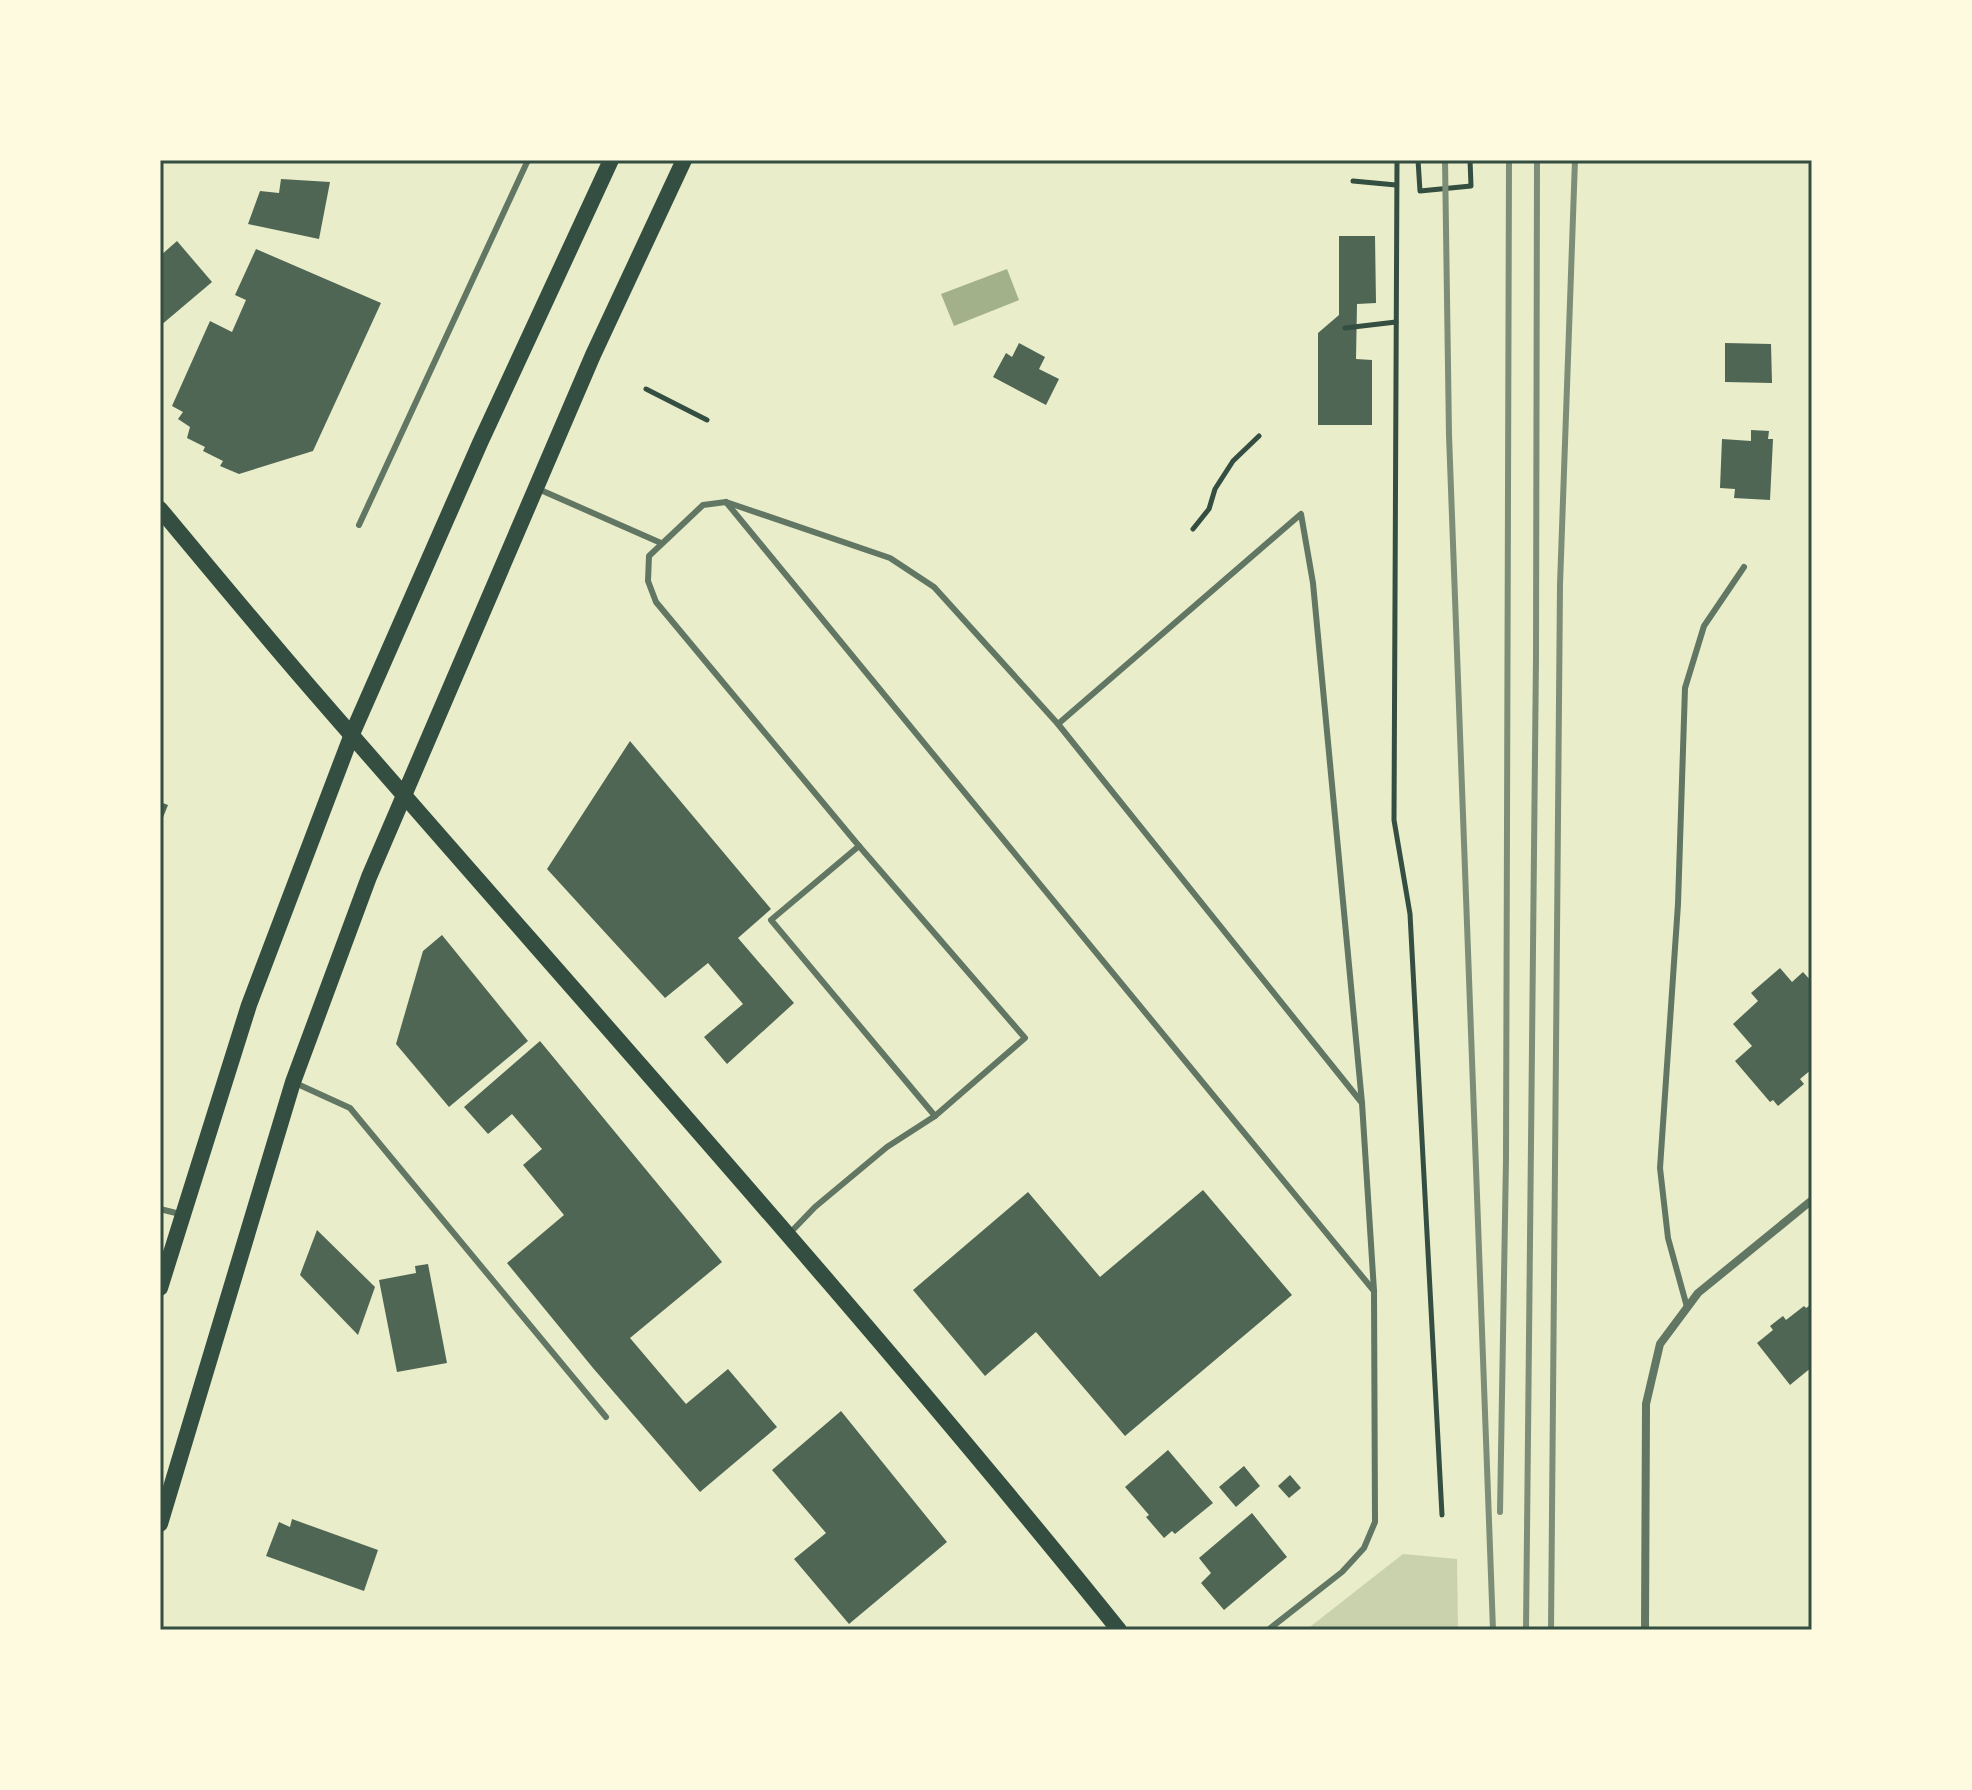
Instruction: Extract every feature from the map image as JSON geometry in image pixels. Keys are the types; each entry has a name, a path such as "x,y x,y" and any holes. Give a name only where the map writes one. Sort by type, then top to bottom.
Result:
{"main road":[{"path":"160,1288 249,1005 352,734 611,160"},
{"path":"160,1524 293,1082 353,917 593,355 684,160"},
{"path":"160,509 308,685 789,1234 1119,1630"}],"street":[{"path":"1645,1630 1646,1404 1660,1344 1698,1293 1812,1200"}],"lane":[{"path":"359,525 528,160"},
{"path":"535,488 661,543"},
{"path":"726,502 1374,1291"},
{"path":"789,1234 815,1207 887,1147 935,1116 1025,1038 859,846 656,602 648,581 649,556 703,505 726,502 890,558 934,587 1058,724 1362,1103"},
{"path":"1058,724 1301,514 1313,583 1362,1103 1374,1291 1375,1522 1364,1548 1342,1572 1268,1630"},
{"path":"1687,1307 1668,1238 1660,1168 1678,904 1685,688 1704,626 1744,567"},
{"path":"859,846 771,920 935,1116"},
{"path":"293,1082 350,1108 606,1417"},
{"path":"160,1209 184,1215"}],"path":[{"path":"1397,160 1394,820 1410,914 1442,1515"},
{"path":"1418,160 1420,191 1471,186 1470,160"},
{"path":"1353,181 1396,185"},
{"path":"1345,328 1396,322"},
{"path":"646,389 707,420"},
{"path":"1193,529 1209,509 1215,489 1233,461 1259,436"}],"shaded area":[{"path":"1007,269 1019,300 954,326 941,294"},
{"path":"1403,1554 1457,1559 1458,1630 1306,1630"}],"building":[{"path":"281,179 330,182 319,239 248,224 260,191 279,193"},
{"path":"1339,236 1375,236 1376,303 1357,304 1356,359 1372,360 1372,425 1318,425 1318,333 1339,315"},
{"path":"177,241 212,282 160,326 160,256"},
{"path":"256,249 381,303 313,451 239,474 220,466 223,461 187,438 190,427 178,419 183,412 172,406 210,321 232,332 246,300 235,295"},
{"path":"1019,343 1045,357 1039,369 1059,379 1046,405 993,377 1006,353 1012,357"},
{"path":"1725,343 1771,344 1772,383 1725,382"},
{"path":"1751,430 1769,431 1768,439 1773,439 1770,500 1734,498 1735,489 1720,488 1722,439 1751,441"},
{"path":"630,741 771,909 738,938 794,1003 727,1064 704,1037 743,1004 708,963 665,998 547,869"},
{"path":"160,802 168,805 160,825"},
{"path":"442,935 528,1041 449,1107 396,1044 423,951"},
{"path":"1780,968 1792,982 1803,972 1812,982 1812,1069 1800,1079 1804,1084 1778,1106 1773,1100 1770,1102 1735,1061 1752,1046 1733,1024 1758,1001 1751,993"},
{"path":"540,1041 722,1262 630,1338 686,1404 728,1369 777,1427 700,1492 507,1263 564,1215 523,1165 542,1149 512,1114 488,1134 464,1107"},
{"path":"1203,1190 1292,1295 1125,1436 1036,1332 985,1376 913,1290 1028,1192 1100,1277"},
{"path":"317,1230 375,1287 358,1335 300,1275"},
{"path":"428,1264 447,1363 397,1372 379,1280 416,1273 415,1266"},
{"path":"1812,1304 1812,1367 1790,1385 1757,1343 1773,1330 1770,1326 1783,1316 1786,1320 1804,1306 1806,1308"},
{"path":"841,1411 947,1542 849,1624 794,1559 826,1533 772,1470"},
{"path":"1168,1450 1213,1503 1175,1534 1172,1531 1164,1538 1125,1487"},
{"path":"1244,1466 1260,1486 1236,1507 1219,1487"},
{"path":"1290,1475 1301,1488 1289,1498 1278,1486"},
{"path":"1252,1513 1287,1557 1224,1610 1201,1583 1211,1573 1199,1558"},
{"path":"292,1519 378,1550 364,1591 266,1556 279,1522 290,1527"}],"railway":[{"path":"1445,160 1449,435 1493,1630"},
{"path":"1500,1512 1506,1159 1509,160"},
{"path":"1526,1630 1536,657 1537,160"},
{"path":"1551,1630 1560,585 1575,160"}]}
